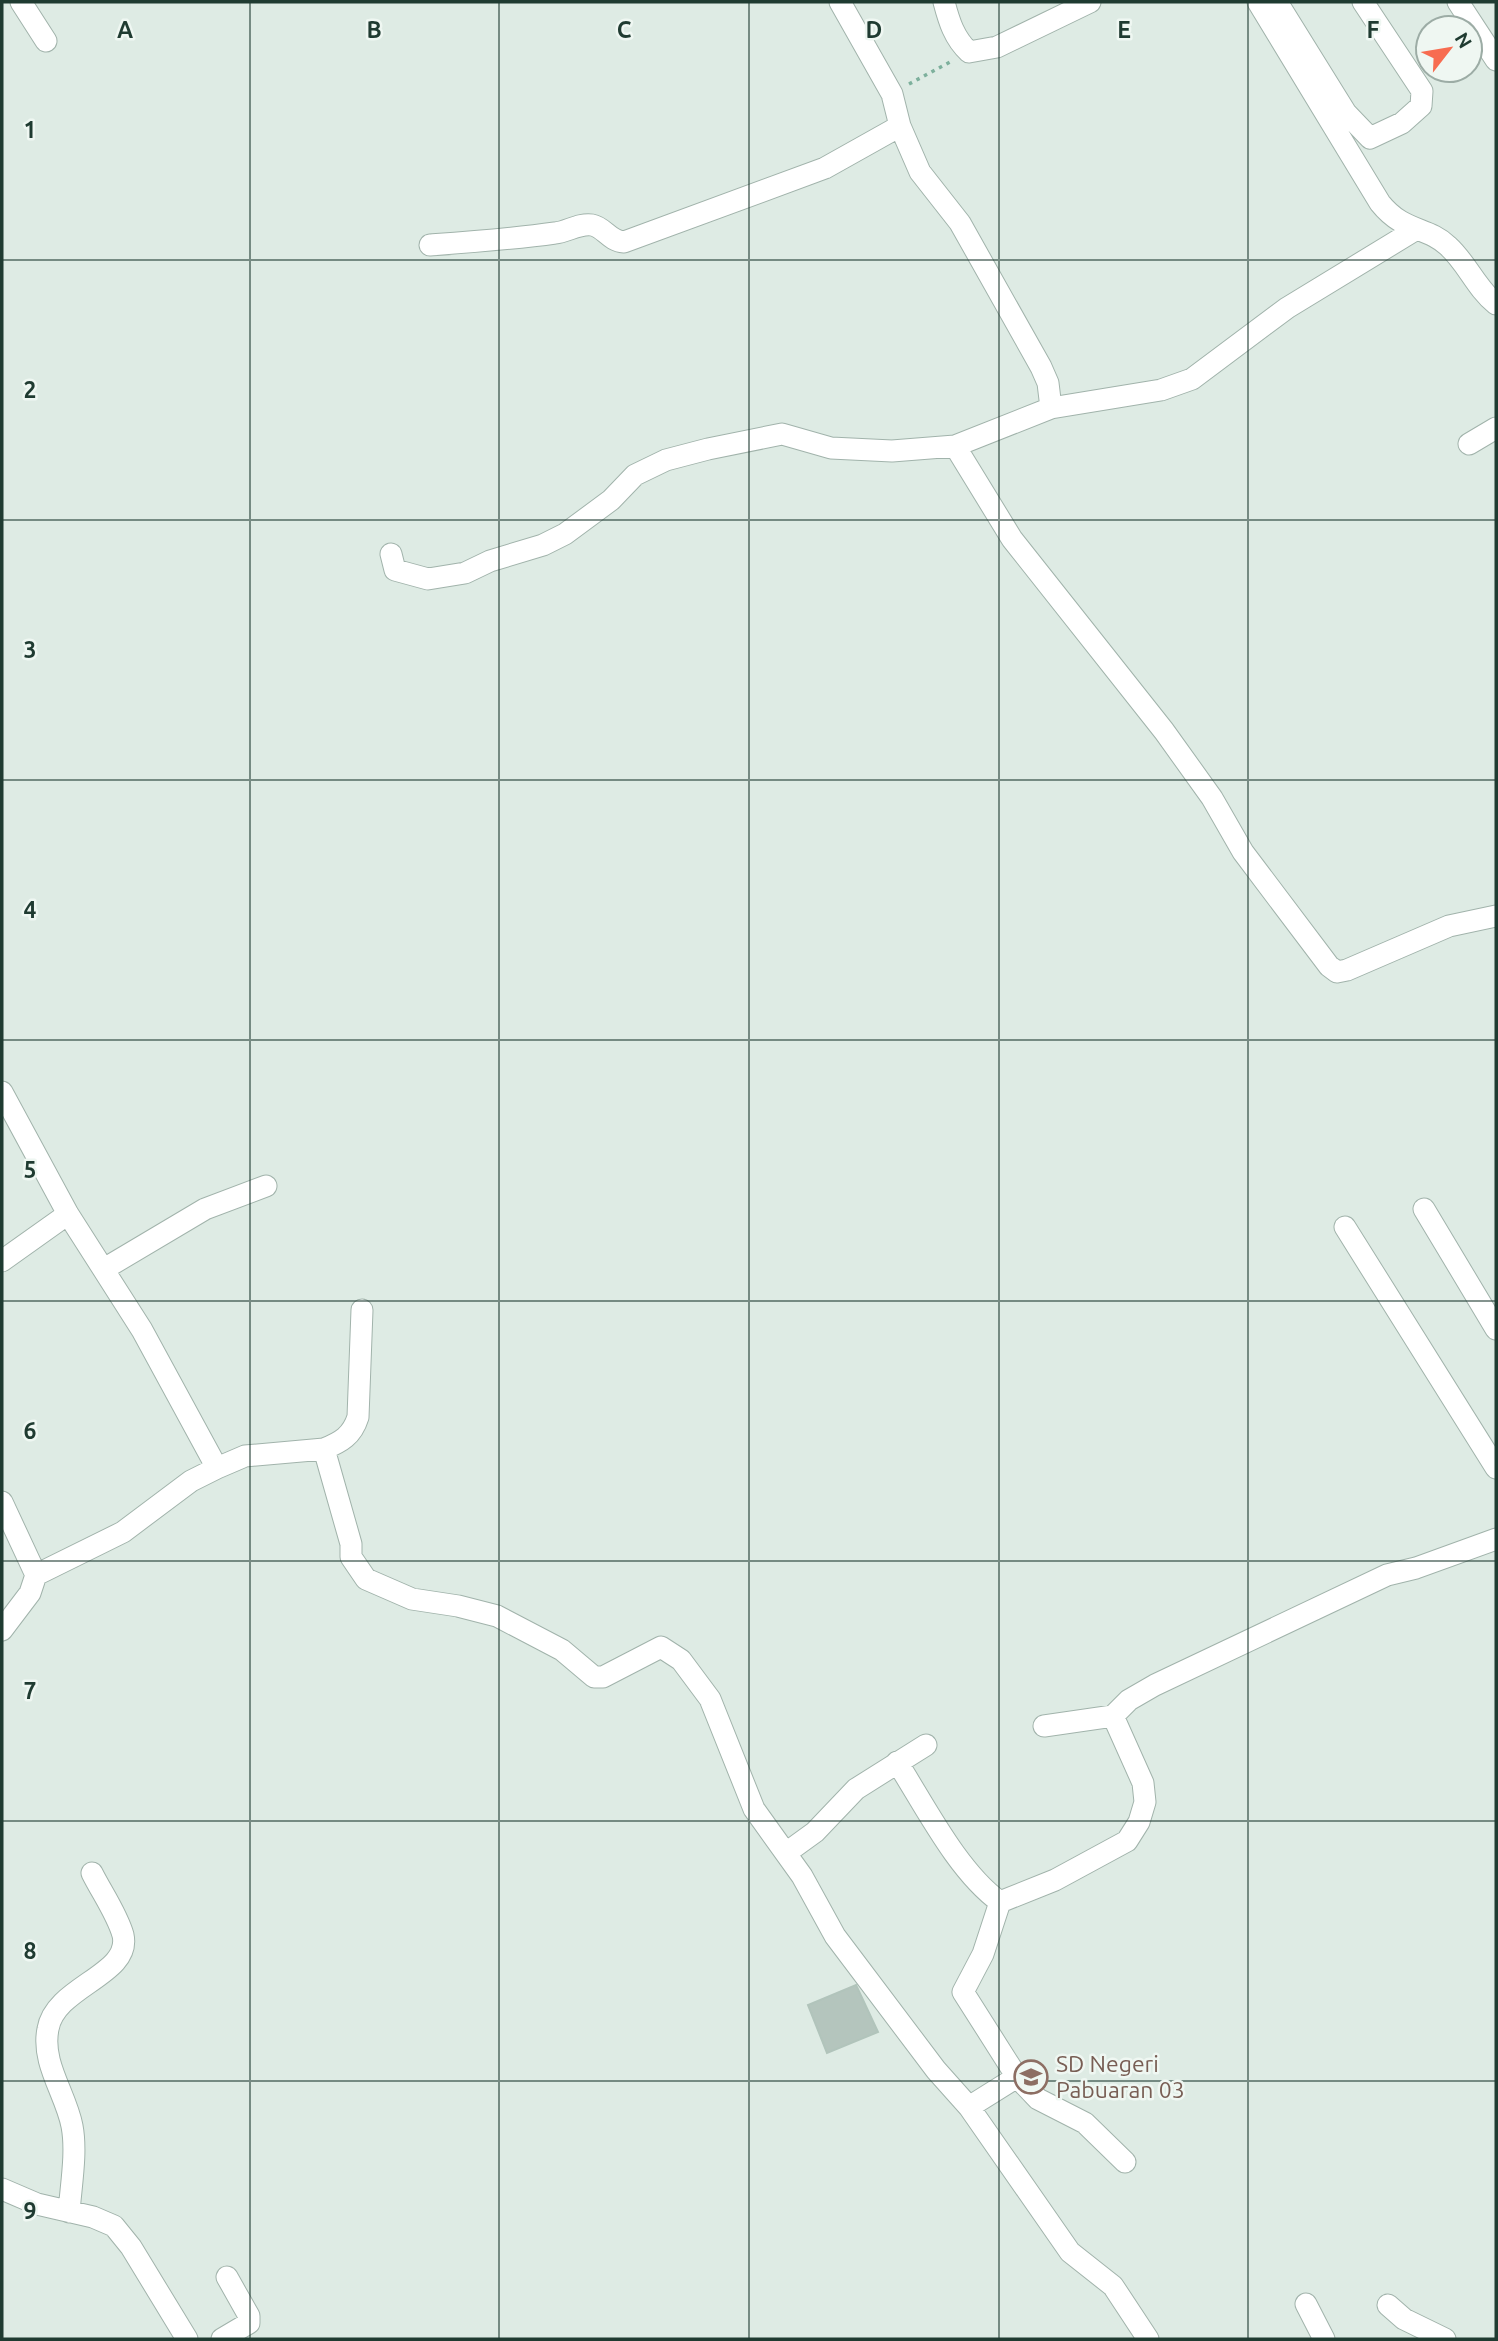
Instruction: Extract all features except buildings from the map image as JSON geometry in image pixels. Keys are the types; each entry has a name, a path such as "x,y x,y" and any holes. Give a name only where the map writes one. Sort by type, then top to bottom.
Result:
{"street":[{"path":"21,2 46,41"},
{"path":"840,2 892,94 900,126 920,172 960,223 1041,367 1048,383 1051,408"},
{"path":"944,2 951,26 960,44 969,52 998,47 1090,2"},
{"path":"1258,2 1380,203 1399,223 1446,244 1482,291 1496,304"},
{"path":"1277,2 1346,113 1370,138 1402,123 1421,106 1422,91 1363,2"},
{"path":"1458,2 1496,60"},
{"path":"430,245 561,233 588,225 596,226 611,240 624,243 825,168 900,126"},
{"path":"391,554 396,570 406,575 428,579 465,573 490,561 554,541 611,500 635,475 666,460 758,437 782,434 831,448 892,452 955,446 1051,408 1161,390 1192,379 1287,308 1415,230"},
{"path":"1469,444 1496,428"},
{"path":"955,446 1012,539 1164,731 1212,798 1243,852 1329,966 1338,972 1347,970 1449,926 1496,916"},
{"path":"2,1092 68,1214 142,1330 217,1468"},
{"path":"104,1269 205,1209 266,1186"},
{"path":"1424,1209 1496,1329"},
{"path":"2,1261 68,1214"},
{"path":"1345,1227 1496,1468"},
{"path":"36,1575 123,1532 191,1481 217,1468 245,1456 324,1449 346,1438 355,1428 358,1417 362,1310"},
{"path":"324,1449 351,1544 351,1557 366,1579 412,1599 498,1616 562,1650 599,1678 661,1647 673,1652 694,1674 710,1699 754,1809 786,1853 835,1936 936,2070 969,2107 1070,2252 1113,2286 1148,2339"},
{"path":"2,1502 36,1575 30,1593 2,1630"},
{"path":"1044,1726 1113,1716 1129,1700 1155,1685 1387,1575 1416,1568 1459,1550 1496,1539"},
{"path":"1000,1902 1055,1880 1127,1841 1139,1822 1145,1802 1143,1783 1113,1716"},
{"path":"786,1853 815,1832 856,1789 926,1745"},
{"path":"897,1762 954,1851 988,1893 1000,1902"},
{"path":"69,2211 73,2131 49,2059 47,2032 57,2007 113,1965 122,1953 124,1939 92,1873"},
{"path":"1000,1902 983,1954 963,1992 1017,2077 1038,2099 1084,2123 1125,2162"},
{"path":"969,2107 1017,2077"},
{"path":"2,2189 37,2204 93,2217 114,2227 136,2255 187,2339"},
{"path":"222,2339 249,2323 245,2305 227,2277"},
{"path":"1306,2304 1324,2339"},
{"path":"1388,2305 1404,2319 1445,2339"}],"path":[{"path":"892,94 969,52"}],"place":[{"name":"SD Negeri Pabuaran 03","path":"1031,2077"}]}
